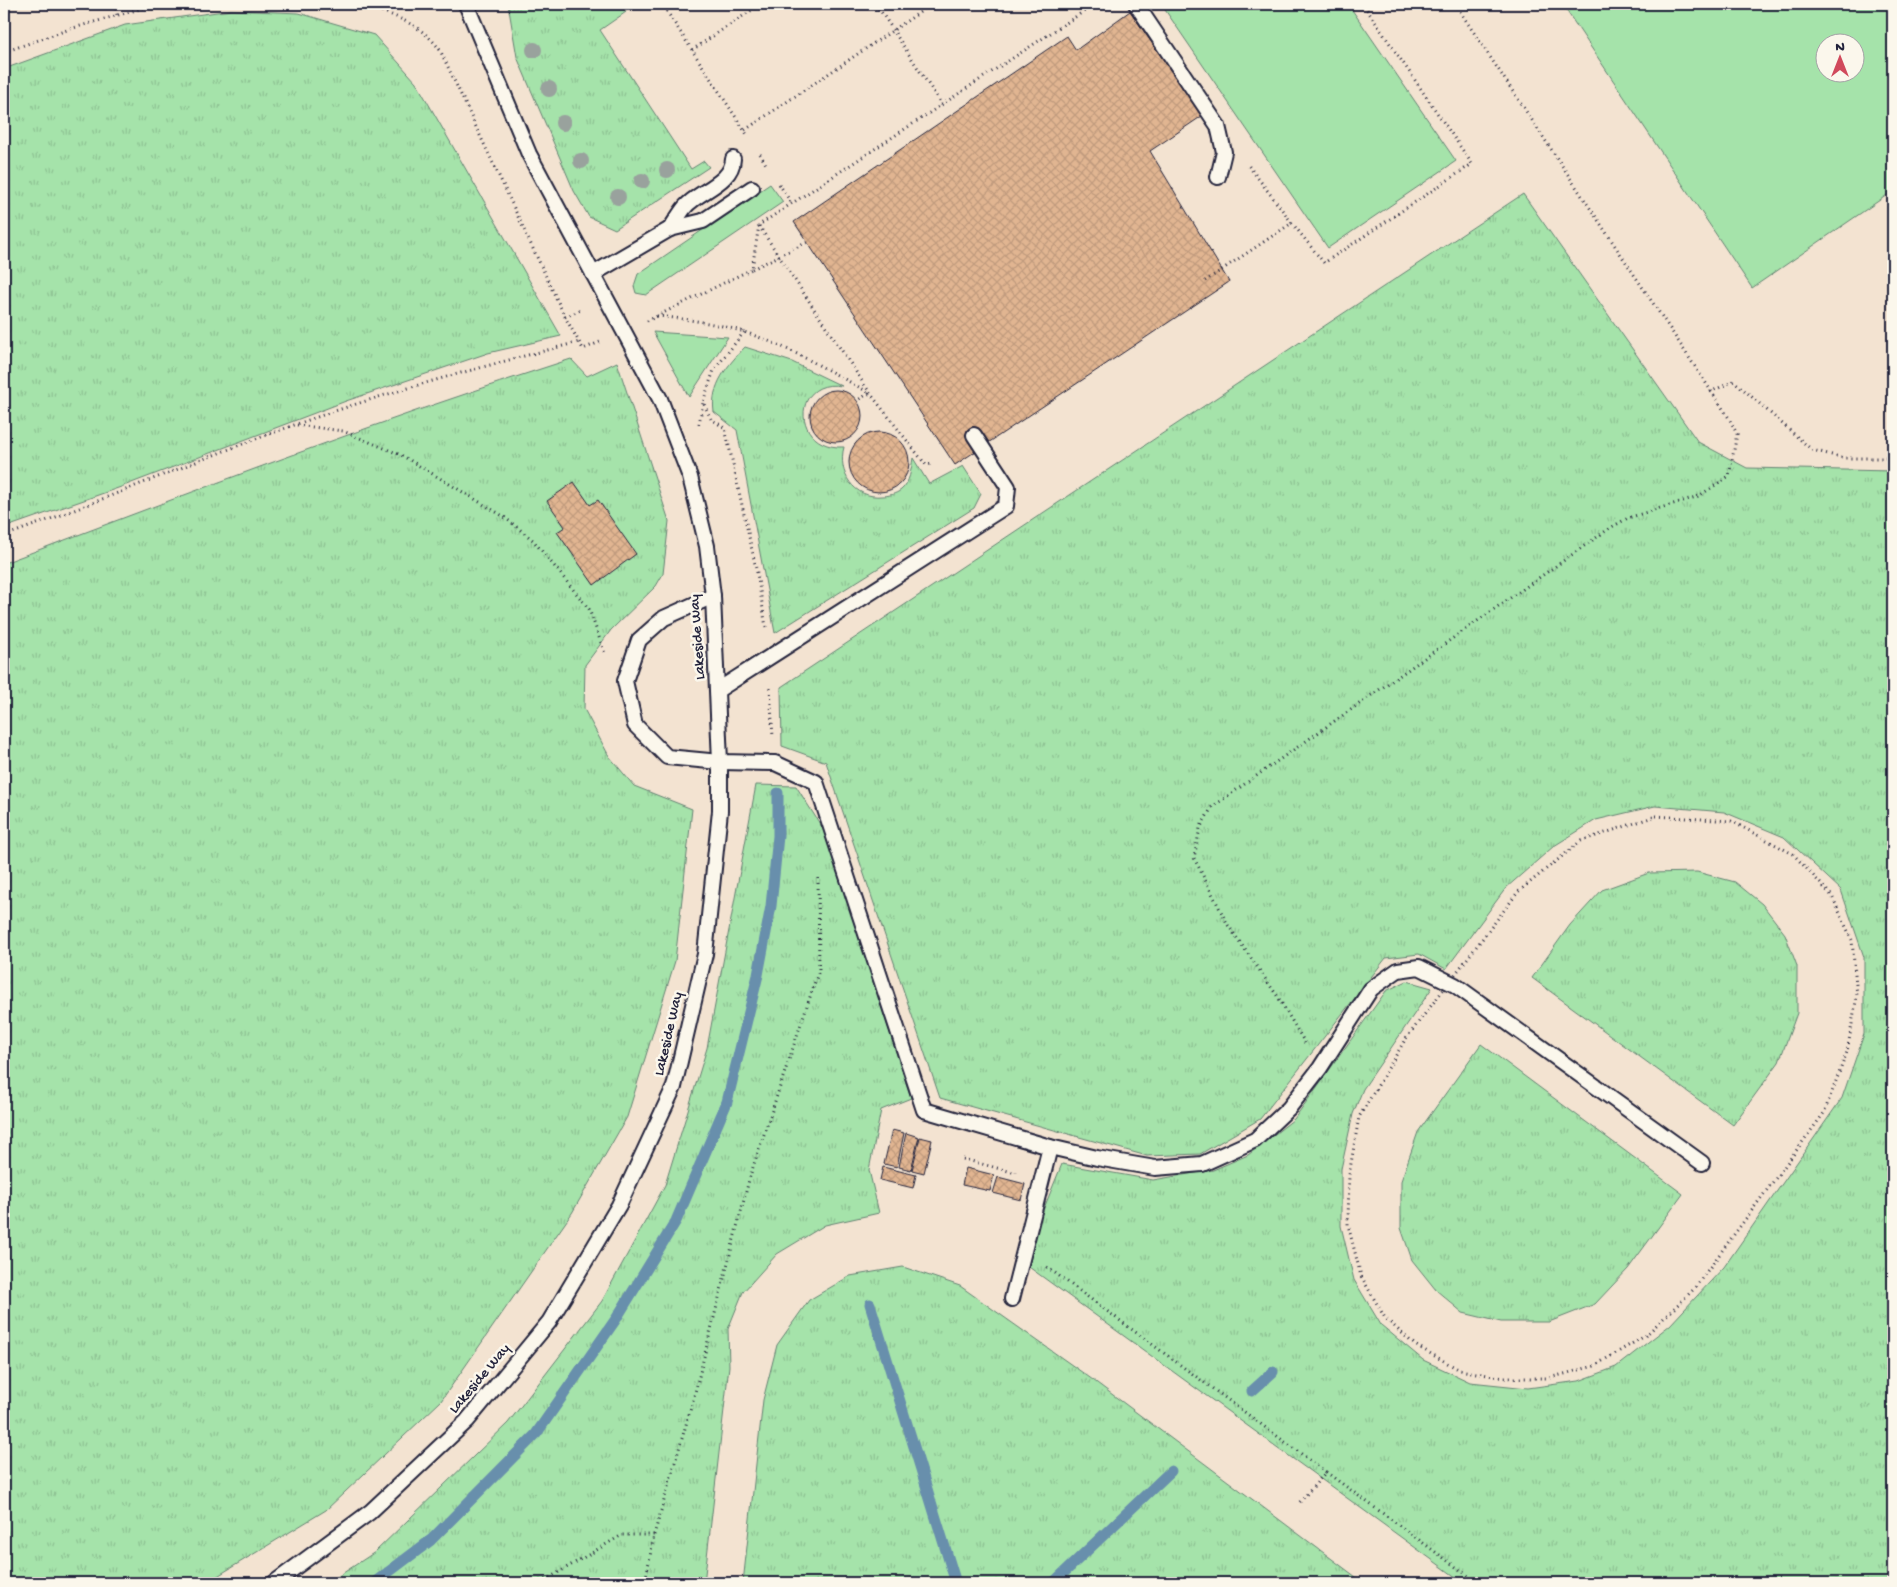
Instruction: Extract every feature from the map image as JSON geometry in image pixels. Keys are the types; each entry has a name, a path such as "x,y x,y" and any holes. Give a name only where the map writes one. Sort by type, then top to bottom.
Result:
{"lane":[{"name":"Lakeside Way","path":"274,1583 370,1512 467,1421 549,1322 619,1205 674,1087 702,964 720,811 718,690 713,596 705,538 690,477 664,408 529,154 466,4"},
{"path":"1136,4 1218,126 1224,152 1218,177"},
{"path":"670,230 686,206 727,175 733,168 733,159"},
{"path":"593,274 670,230 702,222 752,188"},
{"path":"718,690 1006,506 1008,487 974,435"},
{"path":"713,596 664,618 639,640 625,680 635,726 667,757 720,762 775,763 816,782 924,1110 1050,1147 1156,1168 1202,1164 1255,1140 1289,1108 1320,1068 1371,990 1398,970 1419,967 1455,985 1702,1163"},
{"path":"1012,1299 1050,1147"}],"path":[{"path":"115,4 117,15"},
{"path":"4,52 157,4"},
{"path":"363,4 412,24 430,35 440,50 583,349 625,333"},
{"path":"692,50 761,4"},
{"path":"876,4 942,105"},
{"path":"745,130 932,4"},
{"path":"752,270 759,225 1095,4"},
{"path":"1247,163 1324,263 1472,164 1363,4"},
{"path":"1320,1068 1278,997 1228,925 1194,858 1200,828 1212,807 1610,528 1628,518 1699,496 1729,476 1737,434 1729,418 1454,4"},
{"path":"664,7 749,138"},
{"path":"759,152 768,167"},
{"path":"778,182 792,204"},
{"path":"1205,280 1292,223"},
{"path":"759,225 870,392 926,465 932,464"},
{"path":"808,242 656,316 692,319 744,332 782,346 870,392"},
{"path":"744,332 714,370 703,402 711,419 725,428 757,574 766,626 775,763"},
{"path":"4,536 88,506 296,424 455,373 579,342"},
{"path":"1710,392 1734,382 1812,450 1844,458 1893,458"},
{"path":"856,400 870,392"},
{"path":"296,424 343,431 401,455 503,516 533,540 589,609 605,651 605,663 625,680"},
{"path":"645,1583 654,1535 692,1404 750,1176 819,970 818,871"},
{"path":"963,1159 1016,1173 1018,1167"},
{"path":"1025,1250 1478,1583"},
{"path":"1298,1504 1326,1472"},
{"path":"530,1583 549,1578 622,1535 654,1535"}],"shaded area":[{"path":"4,4 1893,4 1893,1583 4,1583"}],"green space":[{"path":"508,4 620,4 626,12 600,30 691,169 704,161 709,167 615,229 589,217 574,191 517,57"},
{"path":"1161,4 1348,4 1456,161 1328,248"},
{"path":"1562,4 1893,4 1893,191 1752,288"},
{"path":"231,10 299,13 374,35 416,82 561,336 488,353 346,401 121,487 4,528 4,69 125,25"},
{"path":"770,184 783,202 646,295 636,293 634,286 638,274"},
{"path":"1523,194 1698,442 1747,468 1893,471 1893,1583 1464,1583 1022,1262 1062,1164 1153,1180 1213,1170 1248,1155 1294,1119 1386,991 1407,981 1432,988 1363,1089 1353,1114 1341,1169 1341,1226 1354,1280 1381,1325 1423,1360 1470,1382 1528,1388 1579,1381 1616,1367 1670,1325 1724,1267 1842,1098 1864,1034 1864,957 1841,890 1784,837 1724,812 1655,806 1596,820 1554,846 1506,888 1446,969 1419,954 1386,958 1260,1119 1200,1154 1147,1156 940,1098 826,762 782,746 781,687"},
{"path":"653,332 728,337 689,397"},
{"path":"745,347 792,362 842,386 825,386 813,392 806,402 804,414 807,427 814,437 827,445 844,447 843,466 846,475 856,489 872,496 887,496 897,493 908,480 913,458 929,484 963,466 981,494 974,508 775,633 737,430 714,412 713,402 718,384 732,361"},
{"path":"571,359 587,376 617,362 669,521 663,574 656,586 611,630 585,665 584,709 609,756 634,786 692,809 675,961 627,1117 572,1213 441,1401 326,1510 206,1583 4,1583 4,563 357,432"},
{"path":"756,785 796,786 825,832 911,1098 881,1110 869,1170 879,1213 825,1225 777,1254 743,1292 728,1329 729,1366 704,1583 328,1583 375,1552 508,1423 602,1301 665,1185 707,1048"},
{"path":"1697,872 1735,882 1762,904 1785,934 1797,966 1797,1013 1779,1062 1733,1125 1532,978 1570,925 1602,890 1649,873"},
{"path":"1481,1044 1683,1194 1628,1269 1595,1304 1549,1322 1501,1322 1463,1313 1436,1290 1412,1260 1401,1228 1401,1181 1418,1132"},
{"path":"903,1267 960,1286 1093,1380 1364,1583 743,1583 763,1400 777,1345 809,1300 850,1276"}],"building":[{"path":"1130,11 1202,116 1150,151 1229,282 955,465 794,222 1067,36 1076,50"},
{"path":"836,390 846,392 854,398 860,406 862,416 860,426 854,434 846,440 836,442 826,440 818,434 812,426 810,416 812,406 818,398 826,392"},
{"path":"879,432 896,437 904,445 909,462 904,479 896,487 879,492 862,487 854,479 849,462 854,445 862,437"},
{"path":"574,482 590,505 598,500 636,554 594,585 557,532 565,527 547,501"},
{"path":"892,1130 904,1133 897,1167 884,1164"},
{"path":"906,1133 919,1137 911,1170 899,1167"},
{"path":"920,1137 932,1140 924,1173 912,1170"},
{"path":"883,1167 916,1175 913,1188 880,1180"},
{"path":"966,1168 994,1175 990,1191 962,1185"},
{"path":"998,1177 1025,1184 1021,1200 993,1193"}],"waterway":[{"path":"374,1583 431,1540 536,1434 616,1319 676,1221 727,1102 758,975 771,906 778,836 778,793"},
{"path":"870,1304 956,1583"},
{"path":"1252,1391 1273,1372"},
{"path":"1053,1583 1171,1471"}]}
